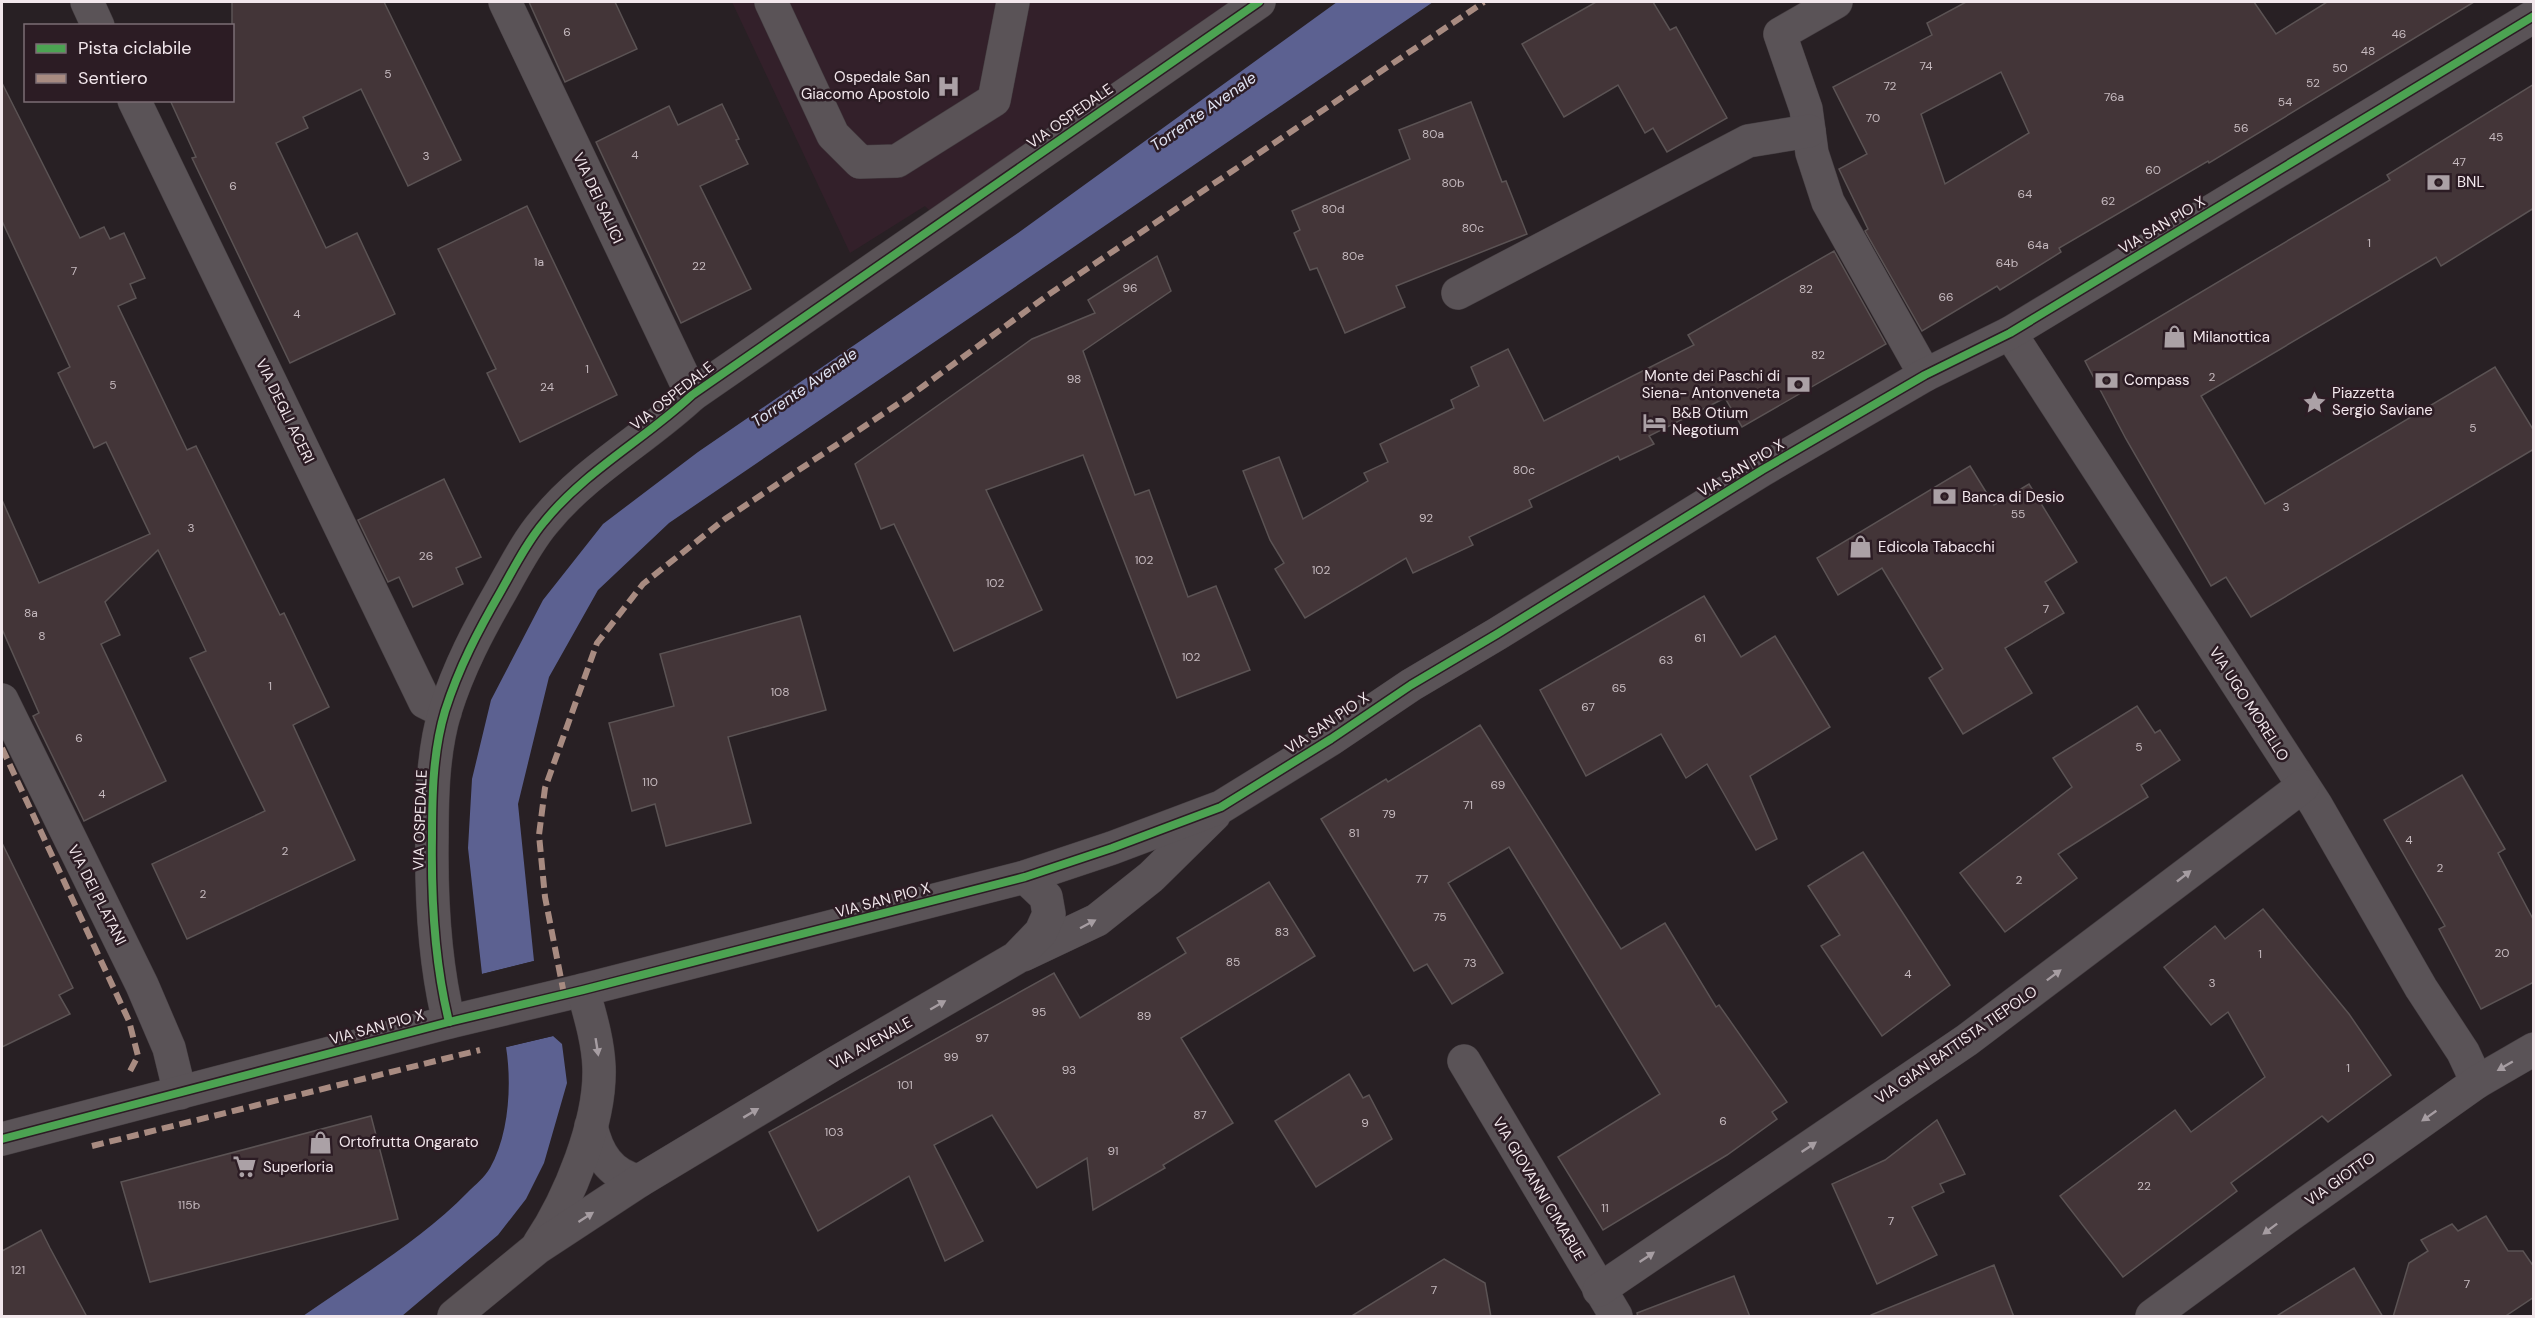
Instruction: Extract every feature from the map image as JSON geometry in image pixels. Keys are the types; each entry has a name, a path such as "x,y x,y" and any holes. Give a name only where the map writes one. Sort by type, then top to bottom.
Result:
{"street":[{"path":"87,2 97,24"},
{"name":"VIA DEI SALICI","path":"505,2 692,394"},
{"path":"771,2 833,135 860,162 897,161 994,100 1013,2"},
{"name":"VIA OSPEDALE","path":"449,1022 439,981 431,896 435,760 445,712 466,652 543,522 587,478 667,418 692,394 1259,2"},
{"path":"1836,2 1780,34 1806,109 1812,153 1828,202 1925,375"},
{"name":"VIA SAN PIO X","path":"2,1139 490,1011 583,990 1025,877 1112,848 1221,807 1331,739 1411,685 1762,470 1925,375 2010,333 2534,16"},
{"name":"VIA DEGLI ACERI","path":"136,102 425,702 445,712"},
{"path":"1458,293 1748,141 1809,131"},
{"name":"VIA UGO MORELLO","path":"2010,333 2303,786 2421,988 2463,1052 2477,1082"},
{"name":"VIA DEI PLATANI","path":"2,700 142,985 169,1048 180,1093"},
{"name":"VIA GIAN BATTISTA TIEPOLO","path":"1607,1303 1967,1040 2303,786"},
{"path":"1016,958 1097,920 1151,877 1221,807"},
{"name":"VIA AVENALE","path":"454,1317 537,1248 639,1181 1016,958 1041,932 1049,914 1046,897 1025,877"},
{"name":"VIA AVENALE","path":"537,1248 559,1212 574,1178 591,1126 599,1068 596,1039 583,990"},
{"name":"VIA GIOTTO","path":"2152,1317 2287,1217 2477,1082 2534,1049"},
{"name":"VIA GIOVANNI CIMABUE","path":"1464,1061 1607,1303"},
{"name":"VIA AVENALE","path":"591,1126 597,1148 606,1163 624,1176 639,1181"}],"shaded area":[{"name":"Ospedale San Giacomo Apostolo","path":"732,2 1249,2 936,217 925,206 850,253"}],"water":[{"name":"Torrente Avenale","path":"1337,2 1433,2 669,523 598,590 549,677 518,804 534,961 482,974 468,848 472,779 491,700 543,600 603,524 698,452 1018,233"},
{"path":"553,1036 562,1044 567,1083 544,1163 526,1199 498,1235 402,1316 303,1316 430,1227 483,1178 496,1155 505,1125 509,1093 506,1047"}],"pier":[{"path":"534,961 534,964 482,977 482,974"},
{"path":"552,1033 553,1036 503,1048 505,1044"}],"building":[{"path":"232,2 384,2 461,160 408,186 361,89 303,117 308,128 276,143 326,248 357,233 395,314 290,363 192,158 196,157 171,102 234,102 234,24 232,24"},
{"path":"529,2 615,2 637,49 565,82"},
{"path":"1596,2 1653,2 1670,30 1676,27 1727,118 1667,152 1653,128 1645,133 1618,85 1564,117 1522,44"},
{"path":"1966,2 2254,2 2276,34 2327,2 2474,2 2209,163 2208,161 2059,248 2061,252 2000,290 1997,286 1922,331 1865,231 1868,229 1839,169 1867,154 1833,87 1932,35 1927,23","holes":["2001,72 2029,133 1945,184 1921,114"]},
{"path":"2,83 80,238 104,227 110,239 124,233 145,278 130,284 136,298 118,306 187,450 196,446 280,615 284,613 329,707 293,725 355,860 187,939 152,864 265,811 190,658 206,651 158,550 105,602 120,635 101,644 166,781 84,821 33,716 39,713 2,629 2,500 39,583 150,534 106,442 94,448 58,373 70,367 2,221"},
{"path":"2534,84 2534,208 2441,266 2436,257 2201,396 2265,504 2495,367 2534,431 2534,449 2251,617 2226,577 2211,586 2126,439 2085,361 2390,180 2387,175"},
{"path":"1471,102 1502,182 1506,181 1527,234 1396,286 1405,307 1345,333 1317,268 1310,270 1294,233 1300,230 1292,211 1410,159 1399,130"},
{"path":"722,104 748,164 700,186 751,289 681,323 596,142 669,106 678,125"},
{"path":"527,206 617,395 520,442 487,373 496,369 438,249"},
{"path":"1834,251 1886,344 1742,427 1725,398 1649,436 1654,444 1620,460 1618,456 1529,500 1532,507 1469,537 1473,545 1413,573 1406,558 1305,618 1275,569 1284,563 1270,540 1243,471 1279,457 1303,519 1368,481 1364,473 1388,462 1380,444 1454,408 1451,400 1479,386 1471,367 1508,349 1544,421 1694,345 1688,335"},
{"path":"1157,256 1171,291 1083,351 1135,495 1149,490 1188,597 1216,586 1250,670 1177,698 1083,455 986,490 1042,610 954,651 894,524 881,529 855,464 1032,339 1095,313 1088,300"},
{"path":"1970,466 1994,505 2029,484 2077,562 2045,582 2064,613 2005,648 2032,693 1963,734 1929,678 1943,669 1882,568 1838,595 1817,558"},
{"path":"444,479 481,557 456,568 463,584 413,607 399,577 388,582 358,520"},
{"path":"1704,596 1741,657 1775,636 1830,727 1750,776 1777,839 1756,850 1707,764 1686,778 1661,734 1586,776 1540,690"},
{"path":"800,616 826,710 728,737 751,823 666,846 655,804 632,811 609,723 674,706 660,654"},
{"path":"2137,706 2155,733 2160,730 2180,760 2141,785 2148,797 2058,854 2077,878 2005,932 1960,873 2072,787 2053,758"},
{"path":"1480,725 1621,949 1665,923 1716,1007 1719,1005 1787,1102 1772,1112 1777,1119 1727,1155 1603,1230 1558,1157 1660,1094 1509,847 1448,883 1503,973 1452,1004 1427,964 1414,971 1321,819 1386,779 1388,782"},
{"path":"2462,775 2505,849 2498,853 2534,921 2534,982 2481,1009 2439,929 2445,926 2384,820"},
{"path":"2,843 73,988 59,995 70,1014 2,1047"},
{"path":"1863,852 1950,985 1882,1036 1821,946 1840,935 1808,886"},
{"path":"1269,882 1315,956 1181,1038 1233,1123 1163,1165 1165,1168 1093,1210 1087,1158 1037,1188 992,1115 934,1145 983,1241 945,1261 909,1176 818,1231 769,1132 1054,973 1080,1018 1186,953 1177,938"},
{"path":"2263,909 2349,1014 2391,1075 2328,1122 2322,1116 2231,1183 2237,1191 2123,1277 2060,1196 2175,1110 2191,1132 2265,1077 2228,1012 2211,1025 2164,967 2215,926 2225,939"},
{"path":"1349,1074 1363,1098 1369,1095 1392,1139 1316,1187 1275,1121"},
{"path":"371,1116 398,1219 150,1282 121,1182"},
{"path":"1937,1120 1965,1174 1940,1184 1944,1192 1912,1207 1937,1255 1877,1284 1832,1184 1885,1160"},
{"path":"2486,1216 2508,1251 2523,1251 2534,1267 2534,1297 2504,1317 2393,1317 2409,1263 2428,1251 2421,1240 2452,1224 2458,1231"},
{"path":"41,1230 87,1317 2,1317 2,1251"},
{"path":"1444,1259 1485,1283 1491,1317 1350,1317"},
{"path":"1994,1265 2014,1317 1871,1317 1871,1315"},
{"path":"2354,1268 2383,1317 2275,1317"},
{"path":"1734,1276 1750,1317 1638,1317 1637,1313"}],"marked path":[{"path":"564,994 545,897 539,835 545,788 597,643 643,584 725,519 907,398 1048,295 1484,2"},
{"path":"2,748 129,1021 138,1056 129,1073"},
{"path":"92,1146 480,1050"}],"cycle path":[{"path":"449,1022 440,976 433,907 432,805 438,742 456,679 485,620 538,530 560,504 596,471 692,395 1259,2"},
{"path":"2,1139 449,1022 1025,877 1112,848 1221,807 1331,739 1411,685 1762,470 1925,375 2010,333 2534,16"}],"place":[{"name":"Ospedale San Giacomo Apostolo","path":"948,86"},
{"name":"BNL","path":"2439,182"},
{"name":"Milanottica","path":"2175,337"},
{"name":"Compass","path":"2106,380"},
{"name":"Monte dei Paschi di Siena- Antonveneta","path":"1798,385"},
{"name":"Piazzetta Sergio Saviane","path":"2314,402"},
{"name":"B&B Otium Negotium","path":"1654,422"},
{"name":"Banca di Desio","path":"1944,497"},
{"name":"Edicola Tabacchi","path":"1860,547"},
{"name":"Ortofrutta Ongarato","path":"321,1142"},
{"name":"Superloria","path":"245,1167"}]}
